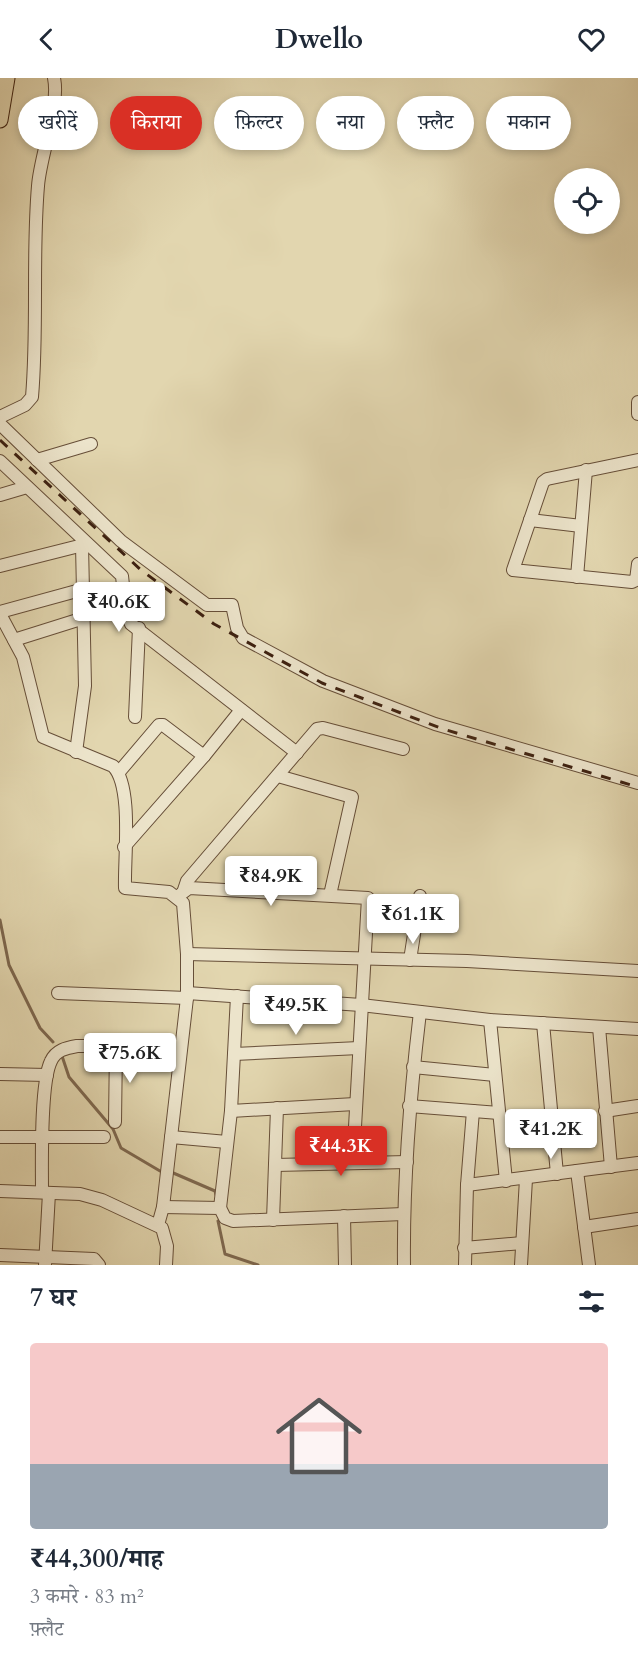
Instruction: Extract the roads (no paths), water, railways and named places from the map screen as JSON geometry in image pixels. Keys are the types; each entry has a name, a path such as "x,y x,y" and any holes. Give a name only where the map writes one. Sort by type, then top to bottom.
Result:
{"main road":[{"path":"0,120 7,78"}],"street":[{"path":"0,417 25,405 32,397 37,323 35,271 38,185 54,97 54,78"},
{"path":"638,402 638,414"},
{"path":"0,424 121,541 193,596 211,606 225,603 232,605 237,628 243,638 323,681 413,716 638,783"},
{"path":"37,460 91,444"},
{"path":"638,460 547,479 513,570 632,582 636,580 638,564"},
{"path":"1,463 85,544 122,576 128,618 297,753"},
{"path":"577,577 586,470"},
{"path":"0,495 27,487"},
{"path":"530,520 581,526"},
{"path":"0,566 85,544"},
{"path":"76,752 83,707 85,544"},
{"path":"84,589 0,613 23,657 43,737 113,766 119,772 124,794 124,888 181,893 330,894 365,896 369,900 353,1162"},
{"path":"14,640 84,618"},
{"path":"135,717 139,628"},
{"path":"124,848 241,710"},
{"path":"119,772 159,725 163,725 204,756"},
{"path":"158,1225 163,1207 187,995 187,954 181,893 185,884 320,728 403,749"},
{"path":"278,776 352,797 330,894"},
{"path":"410,960 420,896"},
{"path":"187,954 467,961 638,972"},
{"path":"58,993 237,996 361,1005 490,1020 638,1029"},
{"path":"237,996 231,1111 220,1208 225,1218 233,1221 403,1214"},
{"path":"404,1265 403,1214 409,1106 420,1012"},
{"path":"490,1020 506,1181"},
{"path":"543,1023 557,1174"},
{"path":"599,1027 610,1167"},
{"path":"45,1261 46,1192 43,1139 47,1075 50,1062 61,1049 77,1046 182,1046"},
{"path":"115,1122 116,1046"},
{"path":"234,1054 359,1048"},
{"path":"413,1067 495,1075"},
{"path":"0,1074 47,1075"},
{"path":"231,1111 355,1104"},
{"path":"409,1106 499,1113"},
{"path":"605,1111 638,1106"},
{"path":"273,1220 277,1108"},
{"path":"465,1265 467,1185 473,1111"},
{"path":"0,1137 43,1139 104,1137"},
{"path":"171,1137 227,1143"},
{"path":"275,1165 407,1162"},
{"path":"467,1185 638,1163"},
{"path":"577,1172 589,1265"},
{"path":"521,1265 526,1179"},
{"path":"0,1191 80,1194 102,1200 162,1228 167,1246 166,1265"},
{"path":"163,1207 220,1208"},
{"path":"344,1216 345,1265"},
{"path":"584,1227 638,1219"},
{"path":"464,1248 522,1243"},
{"path":"0,1255 45,1261 94,1259 99,1265"}],"waterway":[{"path":"0,920 9,965 40,1028 53,1042"},
{"path":"62,1056 69,1077 113,1129 121,1148 160,1171"},
{"path":"171,1172 215,1191 216,1195"},
{"path":"218,1221 225,1254 258,1265"}],"railway":[{"path":"0,440 141,570 214,624 322,683 443,729 638,787"}]}
